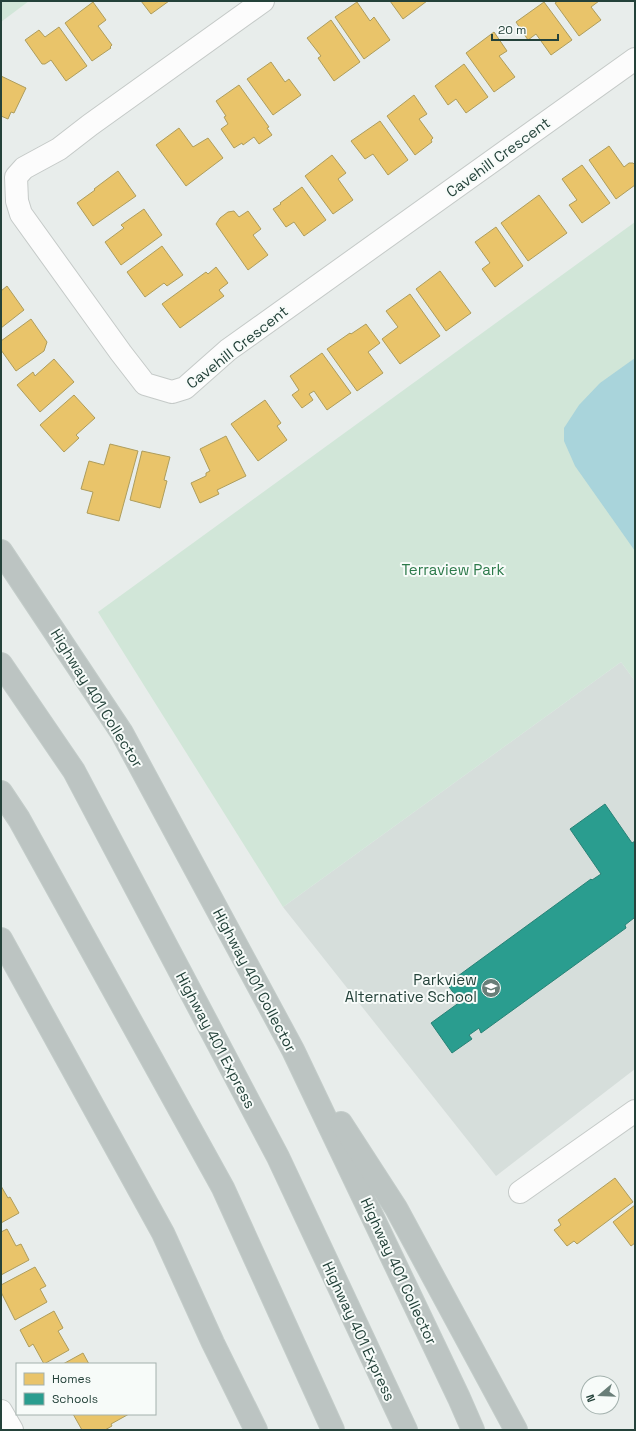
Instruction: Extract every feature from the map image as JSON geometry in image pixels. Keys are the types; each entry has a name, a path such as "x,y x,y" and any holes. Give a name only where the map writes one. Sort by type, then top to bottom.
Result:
{"highway":[{"name":"Highway 401 Collector","path":"1,551 122,732 293,1050 473,1430"},
{"name":"Highway 401 Express","path":"1,664 74,771 278,1157 406,1430"},
{"path":"1,792 19,819 223,1188 333,1430"},
{"path":"1,939 163,1233 213,1343 256,1430"},
{"path":"293,1050 396,1208 516,1430"},
{"path":"213,1343 242,1430"}],"street":[{"name":"Cavehill Crescent","path":"263,1 90,125 59,149 24,168 16,177 17,201 21,214 121,353 145,384 172,392 185,388 228,350 635,59"},
{"path":"520,1192 635,1111"},
{"path":"1,1411 12,1430"}],"shaded area":[{"name":"Parkview Alternative School","path":"621,662 635,681 635,1069 496,1176 283,907"}],"green space":[{"path":"1,1 29,1 1,22"},
{"name":"Terraview Park","path":"635,222 635,681 621,662 283,907 98,612"}],"water":[{"path":"635,358 635,551 575,466 564,441 564,428 579,405 600,383"}],"building: Homes":[{"path":"141,1 169,1 151,14"},
{"path":"390,1 427,1 403,19"},
{"path":"558,1 599,1 591,7 601,20 579,36 555,3"},
{"path":"93,2 106,20 98,26 112,45 110,47 111,48 92,61 65,23"},
{"path":"357,2 370,21 374,17 390,40 364,59 335,17"},
{"path":"544,2 572,40 551,55 536,34 528,40 516,22"},
{"path":"331,20 360,62 334,81 318,58 321,56 307,38"},
{"path":"59,27 87,66 66,81 51,60 45,64 42,64 25,40 39,30 45,37"},
{"path":"494,32 507,51 499,56 515,77 494,92 466,53"},
{"path":"271,62 285,82 289,79 301,95 273,115 247,79"},
{"path":"464,64 488,97 466,113 456,99 448,105 435,86"},
{"path":"1,76 26,88 14,113 11,112 8,119 1,116"},
{"path":"239,85 269,127 267,128 272,135 259,144 254,137 243,145 242,143 234,148 221,129 228,124 224,117 226,116 216,101"},
{"path":"414,95 427,114 419,119 433,138 431,140 432,142 415,155 387,116"},
{"path":"380,121 408,160 388,175 373,154 365,159 351,141"},
{"path":"179,128 193,147 208,138 223,158 186,186 156,145"},
{"path":"609,146 624,167 629,163 633,163 635,165 635,185 616,199 589,160"},
{"path":"332,155 346,173 338,179 353,200 333,214 305,176"},
{"path":"582,165 610,203 582,223 569,205 577,200 562,179"},
{"path":"118,171 136,196 93,226 77,203"},
{"path":"302,187 326,220 304,236 294,222 286,227 273,209"},
{"path":"539,195 567,233 528,261 501,223"},
{"path":"144,209 162,235 121,265 105,242 124,228 121,225"},
{"path":"234,211 239,217 248,211 261,229 253,235 268,255 248,270 216,224 220,218 228,212"},
{"path":"496,227 523,266 495,287 482,269 490,263 475,242"},
{"path":"162,246 183,275 167,286 164,283 145,297 127,272"},
{"path":"216,267 228,283 219,290 224,296 180,328 162,304 206,272 208,274"},
{"path":"440,271 471,313 446,331 416,289"},
{"path":"7,286 24,310 1,328 1,291"},
{"path":"410,294 440,336 400,364 382,339 398,327 386,311"},
{"path":"31,319 47,342 44,351 16,371 1,350 1,341"},
{"path":"366,324 380,343 368,352 383,373 357,391 327,349"},
{"path":"322,353 351,393 327,410 314,391 309,394 313,400 302,408 292,395 299,390 290,376"},
{"path":"54,359 74,382 40,412 17,385 33,372 35,376"},
{"path":"74,395 95,418 76,435 79,438 64,452 40,425"},
{"path":"265,400 281,423 277,426 287,440 258,461 231,424"},
{"path":"226,436 246,476 217,490 219,494 200,503 191,483 206,476 206,473 210,471 200,449"},
{"path":"110,444 138,451 119,521 87,513 93,492 81,489 89,461 104,465"},
{"path":"142,451 170,457 164,480 167,481 160,508 130,500"},
{"path":"615,1178 633,1202 577,1244 574,1241 567,1246 554,1230 561,1225 558,1220"},
{"path":"1,1186 8,1198 10,1197 19,1213 1,1223"},
{"path":"635,1205 635,1243 631,1246 613,1222"},
{"path":"7,1229 16,1246 21,1244 29,1260 1,1275 1,1232"},
{"path":"35,1267 46,1286 40,1289 47,1302 15,1320 1,1292 1,1285"},
{"path":"54,1311 63,1328 58,1331 69,1350 43,1363 33,1344 29,1347 20,1330"},
{"path":"83,1353 88,1363 65,1363"},
{"path":"74,1415 127,1415 111,1424 112,1426 105,1430 82,1430"}],"building: Schools":[{"path":"605,804 632,843 635,841 635,920 634,918 625,925 626,928 481,1033 479,1028 469,1035 472,1039 452,1053 431,1023 460,1002 447,984 591,879 592,880 601,874 570,829"}],"place":[{"name":"Parkview Alternative School","path":"491,988"}]}
